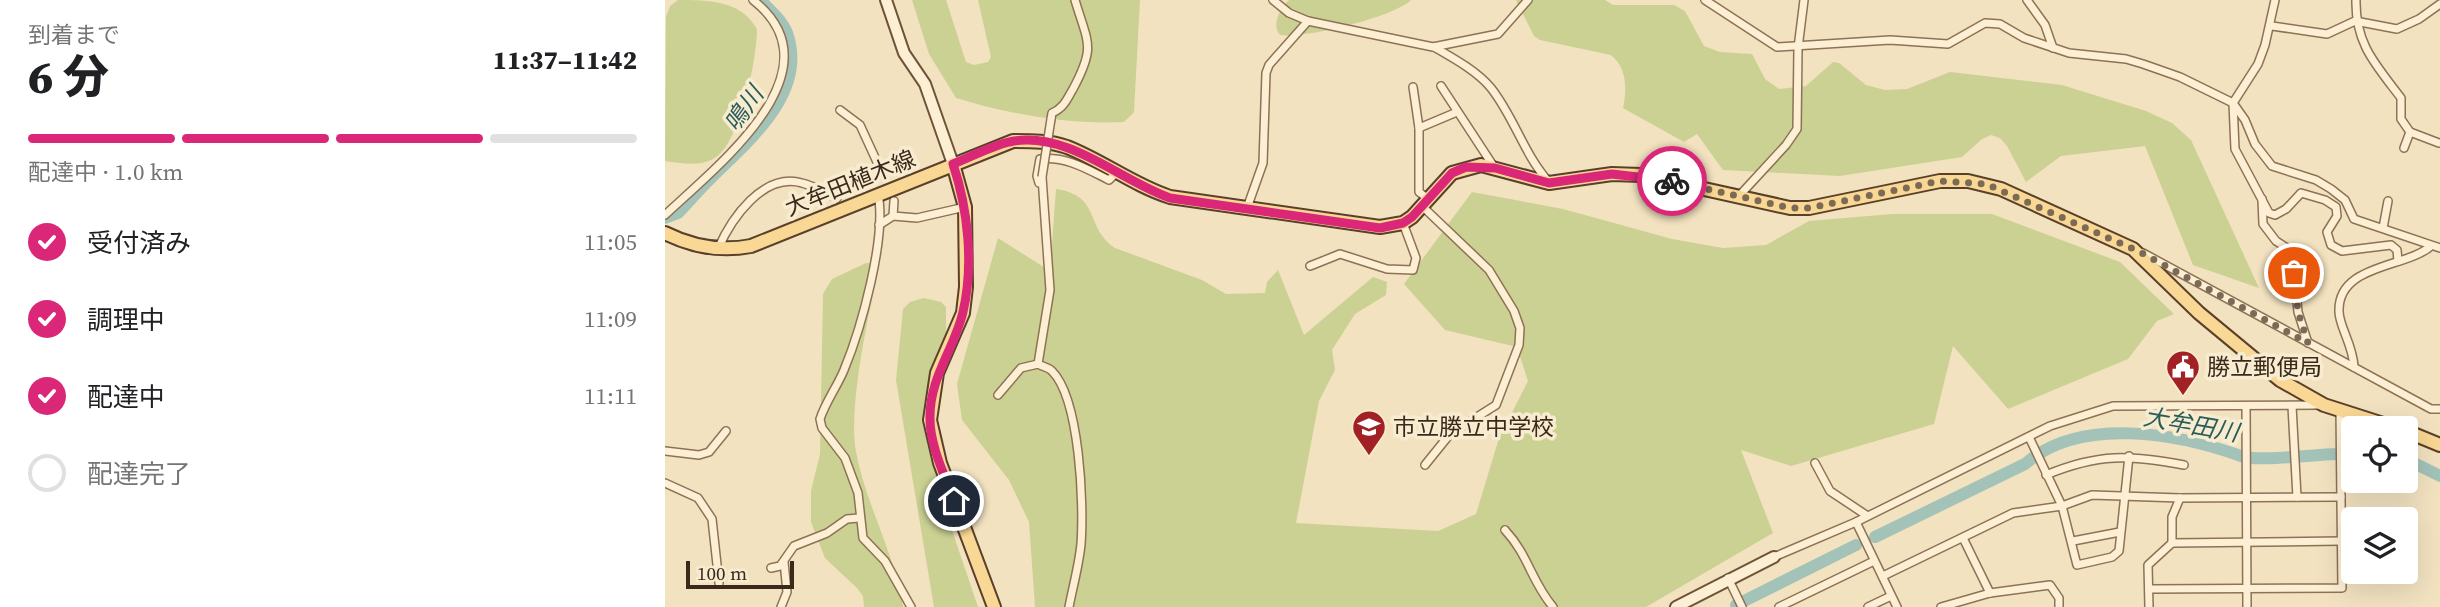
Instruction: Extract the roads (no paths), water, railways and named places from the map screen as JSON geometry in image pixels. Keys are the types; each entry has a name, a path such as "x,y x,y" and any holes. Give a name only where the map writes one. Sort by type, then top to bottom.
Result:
{"main road":[{"path":"886,0 904,53 925,84 965,207 963,313 937,373 930,421 946,479 994,607"},
{"name":"大牟田植木線","path":"665,233 701,247 737,248 767,240 1013,141 1043,142 1066,147 1170,198 1364,227 1403,223"},
{"path":"1403,223 1452,173 1473,166 1495,168 1549,183 1612,174 1641,176 1790,208 1809,208 1940,181 1968,181 2001,188 2133,249 2153,265 2199,313 2280,380 2324,405 2359,416"},
{"path":"2418,436 2440,444"},
{"path":"1676,607 1728,578 1774,557"}],"street":[{"path":"665,215 736,149 777,90 783,76 785,61 773,17 753,0"},
{"path":"1038,364 1050,290 1041,187 1051,119 1052,113 1063,107 1088,61 1089,47 1075,0"},
{"path":"1273,0 1289,13 1308,21 1433,47 1489,85 1502,102 1536,168 1549,183"},
{"path":"1433,47 1498,34 1528,0"},
{"path":"1705,0 1769,43 1798,48 1837,42 1948,44 1985,23 2000,24 2024,38 2069,53 2126,59 2143,64 2180,77 2233,103 2263,156 2272,166 2316,180 2345,200 2354,219 2440,248"},
{"path":"1739,196 1786,145 1797,128 1798,48 1804,0"},
{"path":"2027,0 2045,25 2053,48"},
{"path":"2275,0 2271,26 2257,64 2233,103 2235,149 2270,213 2275,215 2286,209 2301,193 2325,200 2336,207 2337,216 2327,232 2331,245 2342,251 2391,246 2397,250 2398,261"},
{"path":"2356,0 2355,21 2364,39 2366,53 2401,99 2400,119 2410,132 2440,142"},
{"path":"2271,26 2327,34 2355,21 2397,29 2419,19 2440,4"},
{"path":"1247,208 1262,163 1266,73 1269,65 1308,21"},
{"path":"1441,86 1495,168"},
{"path":"1413,87 1419,128 1419,192 1425,202 1489,270 1514,311 1520,328 1519,345 1496,404 1485,414 1450,434 1425,465"},
{"path":"840,110 860,125 883,175"},
{"path":"1419,128 1457,112"},
{"path":"2405,148 2410,132"},
{"path":"1041,187 1037,176 1040,159 1053,157 1071,162 1109,180 1116,173"},
{"path":"717,249 740,209 771,187 786,182 800,182 837,198"},
{"path":"877,194 879,225 870,281 844,370 820,419 823,428 845,457 858,493 863,538 885,561 911,607"},
{"path":"2262,198 2263,224 2276,241 2287,248 2293,261 2298,312 2308,343"},
{"path":"893,216 894,201"},
{"path":"2383,228 2388,201"},
{"path":"879,225 893,216 916,218 965,207"},
{"path":"1310,266 1340,254 1387,269 1413,270 1416,258 1403,223"},
{"path":"2110,240 2169,266 2431,409 2440,410"},
{"path":"2354,367 2353,350 2338,312 2340,299 2362,275 2422,254 2431,246"},
{"path":"998,395 1021,368 1038,364 1053,372 1061,384 1076,439 1081,543 1069,607"},
{"path":"1774,557 1856,522 2081,414 2113,406 2324,405"},
{"path":"2246,406 2247,607"},
{"path":"2292,406 2297,497"},
{"path":"2149,607 2148,565 2172,543 2341,541 2340,410"},
{"path":"665,451 699,455 709,452 726,430"},
{"path":"2029,437 2062,506 2077,565 2112,557 2119,551 2129,456"},
{"path":"2046,475 2085,460 2129,456 2184,465"},
{"path":"1815,463 1830,491 1866,515"},
{"path":"665,483 698,498 712,519 719,583"},
{"path":"1882,576 2013,513 2062,506 2092,495 2180,498 2340,497"},
{"path":"2172,543 2172,517 2180,498"},
{"path":"771,568 784,562 794,546 827,533 846,519 859,517"},
{"path":"1856,522 1897,607"},
{"path":"1505,530 1526,555 1538,586 1552,607"},
{"path":"2073,541 2120,532"},
{"path":"1963,538 1990,593"},
{"path":"1779,607 1874,561"},
{"path":"781,607 787,592 784,562"},
{"path":"1728,578 1741,605"},
{"path":"1941,607 1990,593 2050,584 2059,598 2059,607"},
{"path":"2149,589 2342,588 2342,584"},
{"path":"1868,607 1891,596"}],"waterway":[{"name":"鳴川","path":"665,218 678,213 754,135 781,97 789,77 791,56 787,33 779,19 760,0"},
{"name":"大牟田川","path":"1875,537 2025,464 2048,449 2074,439 2102,434 2160,436 2250,458 2341,454"},
{"name":"大牟田川","path":"2418,465 2440,476"},
{"name":"大牟田川","path":"1736,605 1856,545"}],"tunnel":[{"path":"883,175 894,201"}],"place":[{"name":"勝立郵便局","path":"2183,397"},
{"name":"市立勝立中学校","path":"1369,457"}]}
